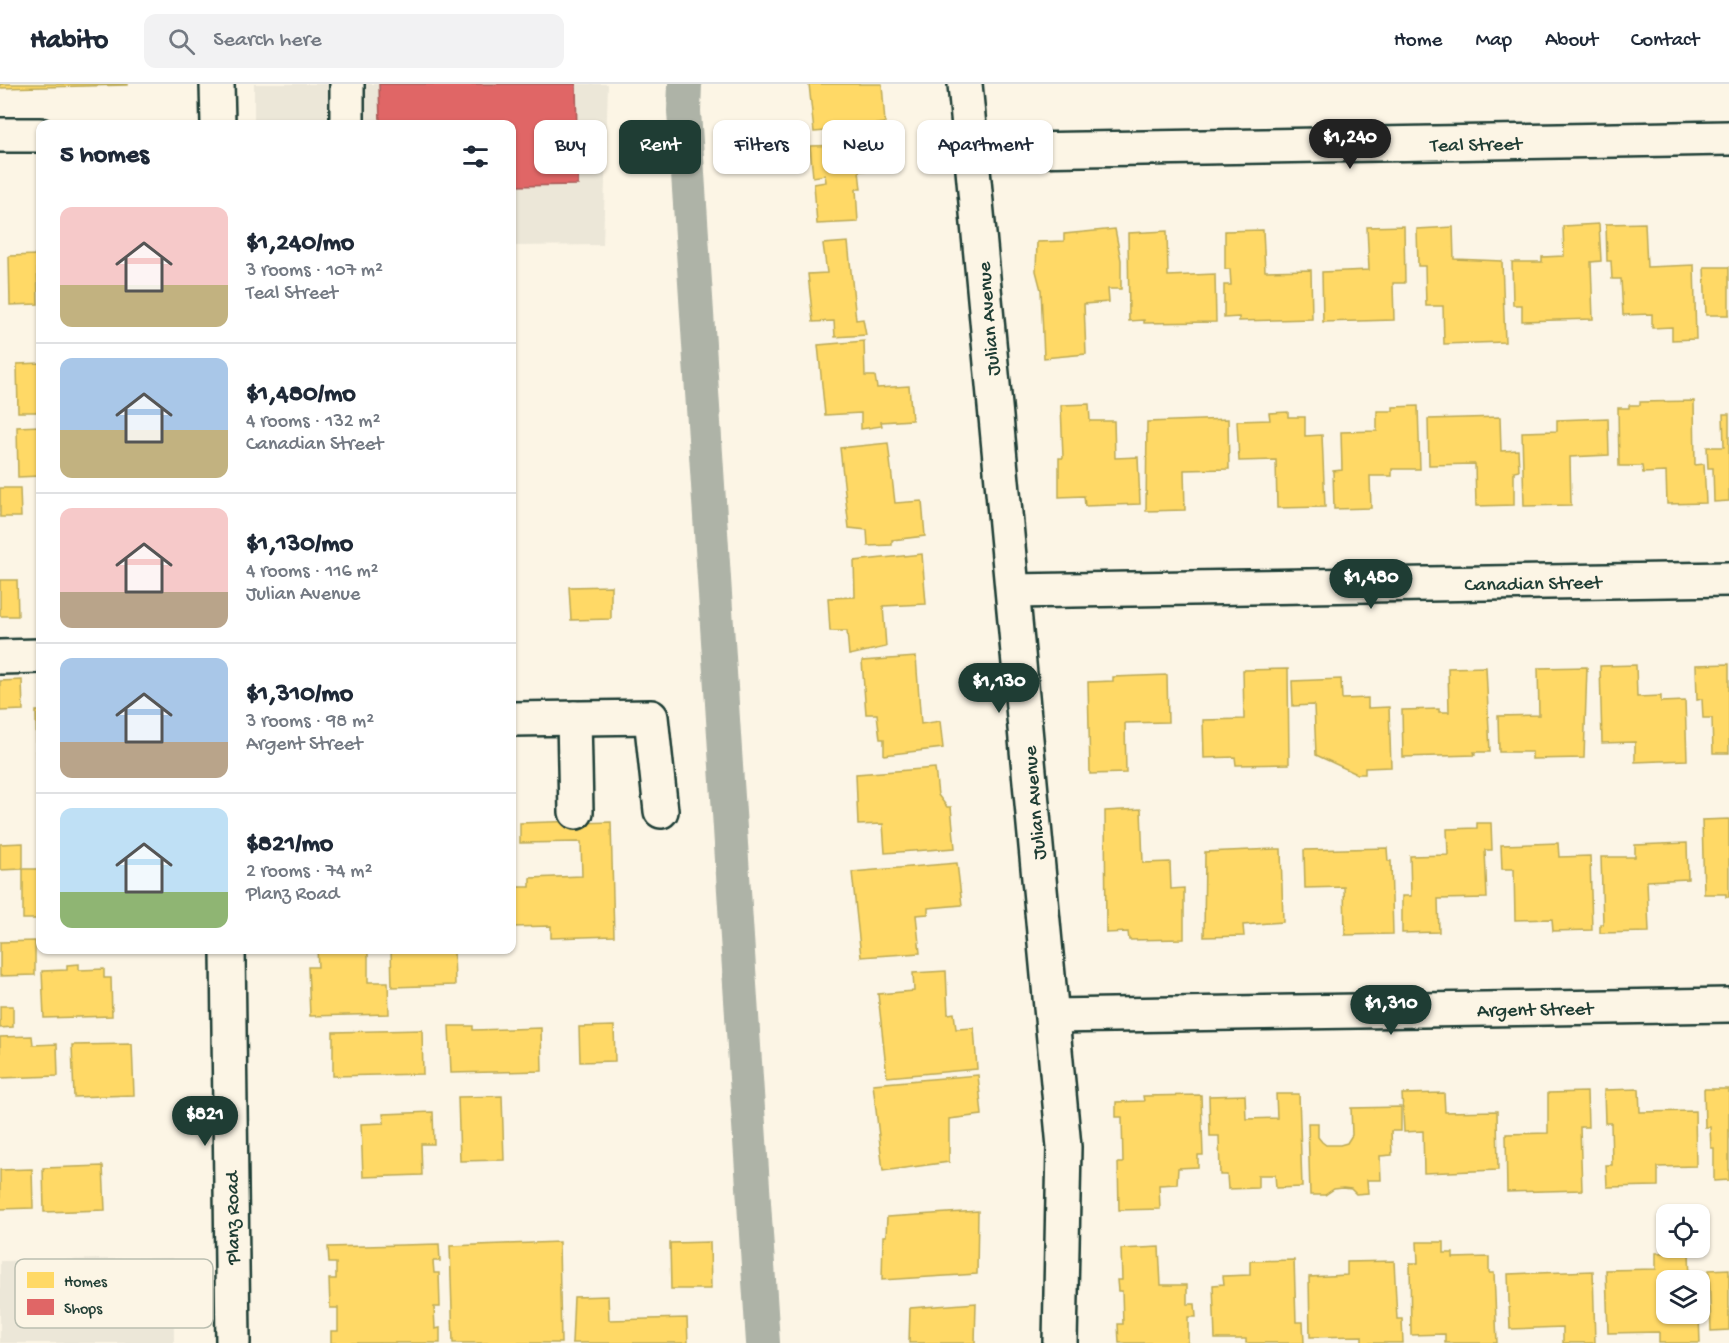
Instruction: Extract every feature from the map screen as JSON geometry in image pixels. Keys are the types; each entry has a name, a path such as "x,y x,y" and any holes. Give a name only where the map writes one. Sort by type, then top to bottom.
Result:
{"street":[{"path":"217,84 218,120"},
{"path":"346,84 347,120"},
{"name":"Julian Avenue","path":"965,84 968,120"},
{"path":"0,135 36,135"},
{"name":"Teal Street","path":"1053,150 1729,138"},
{"name":"Julian Avenue","path":"973,174 1064,1147 1060,1343"},
{"name":"Canadian Street","path":"1013,591 1729,579"},
{"path":"0,657 36,656"},
{"path":"516,719 651,717 661,812"},
{"path":"574,718 576,812"},
{"name":"Planz Road","path":"228,954 233,1343"},
{"name":"Argent Street","path":"1053,1016 1729,1005"}],"shaded area":[{"path":"254,84 608,84 607,120 534,120 534,174 605,174 603,245 516,246 516,120 254,120"},
{"path":"173,1258 173,1259 115,1259"},
{"path":"0,1261 15,1261 15,1328 174,1328 174,1343 0,1343"}],"building: Homes":[{"path":"0,84 128,84 128,85 0,88"},
{"path":"809,84 882,84 885,120 822,120 822,131 814,132"},
{"path":"810,146 822,146 822,174 859,174 861,189 856,189 858,222 817,224 814,184 826,182 825,175 813,177"},
{"path":"1645,223 1647,267 1694,265 1696,339 1672,340 1672,327 1652,328 1652,314 1623,315 1621,279 1612,279 1611,261 1607,261 1606,224"},
{"path":"1599,224 1601,261 1591,262 1593,319 1522,321 1522,305 1513,305 1512,262 1542,262 1542,257 1564,256 1563,226"},
{"path":"1404,226 1405,283 1393,283 1394,320 1323,322 1322,272 1369,270 1367,227"},
{"path":"1453,227 1454,259 1502,261 1505,342 1444,344 1443,306 1426,306 1425,266 1418,266 1417,229"},
{"path":"1115,229 1121,260 1121,289 1108,289 1109,302 1084,304 1086,354 1044,358 1041,290 1036,271 1037,242 1064,241 1064,234"},
{"path":"1263,230 1265,271 1311,270 1312,319 1239,321 1239,317 1224,318 1224,285 1231,285 1230,269 1225,269 1225,231"},
{"path":"1167,231 1168,276 1215,274 1216,322 1144,323 1144,320 1129,321 1128,233"},
{"path":"848,242 856,320 863,319 866,335 835,337 834,321 813,322 808,274 827,273 823,244"},
{"path":"36,255 36,304 10,305 9,256"},
{"path":"1704,267 1729,267 1729,315 1706,315"},
{"path":"864,341 865,376 875,376 877,388 909,386 912,420 881,422 882,426 861,429 861,413 825,415 818,345"},
{"path":"36,363 36,412 18,412 17,364"},
{"path":"1694,401 1695,465 1704,464 1706,503 1667,504 1666,472 1643,473 1642,466 1619,466 1618,408 1640,405 1640,402"},
{"path":"1089,404 1090,421 1114,421 1115,458 1138,457 1140,504 1085,506 1084,496 1059,497 1059,458 1063,458 1061,405"},
{"path":"1418,406 1420,469 1392,469 1392,476 1370,476 1371,508 1334,509 1333,471 1342,470 1341,432 1377,431 1377,411 1393,411 1393,407"},
{"path":"1288,412 1288,417 1305,417 1305,436 1322,435 1325,507 1277,508 1276,460 1239,461 1237,421 1270,420 1269,413"},
{"path":"1723,414 1729,414 1729,501 1714,502 1713,468 1708,468 1707,447 1724,447"},
{"path":"1500,417 1501,451 1518,450 1519,470 1514,471 1514,505 1476,506 1475,464 1429,465 1428,419"},
{"path":"1608,418 1609,455 1570,457 1571,505 1524,506 1522,432 1557,431 1557,420"},
{"path":"1228,419 1229,469 1184,470 1185,510 1146,511 1147,422"},
{"path":"36,426 36,476 18,477 17,427"},
{"path":"888,443 895,503 922,501 925,536 892,540 892,545 868,546 867,530 849,528 840,448"},
{"path":"0,488 20,488 21,517 0,517"},
{"path":"922,554 926,604 883,606 886,647 849,655 847,631 830,631 828,598 855,597 854,561"},
{"path":"0,580 17,580 18,616 0,616"},
{"path":"611,586 611,619 571,620 569,587"},
{"path":"916,657 921,724 940,721 943,748 884,755 884,739 880,739 877,714 866,714 862,661"},
{"path":"1729,664 1729,753 1713,753 1712,718 1703,718 1702,699 1697,700 1696,665"},
{"path":"1636,665 1637,697 1661,696 1661,702 1685,701 1687,760 1635,762 1635,742 1602,743 1600,666"},
{"path":"1486,667 1490,752 1474,752 1475,755 1403,757 1402,710 1439,709 1439,712 1449,712 1448,668"},
{"path":"1587,667 1584,758 1532,759 1532,752 1499,752 1498,716 1539,715 1538,668"},
{"path":"1288,669 1289,764 1236,765 1235,757 1204,758 1203,720 1244,719 1243,670"},
{"path":"1167,675 1168,722 1125,723 1126,773 1090,774 1088,682 1113,681 1113,677"},
{"path":"1341,679 1342,699 1368,698 1368,708 1389,707 1391,767 1365,768 1365,774 1357,774 1316,755 1314,705 1293,706 1292,681"},
{"path":"22,680 23,710 0,711 0,681"},
{"path":"935,768 938,795 947,807 951,807 955,848 885,853 883,824 858,825 856,774"},
{"path":"1141,809 1143,863 1170,862 1171,889 1184,888 1184,939 1129,940 1128,932 1106,933 1105,811"},
{"path":"1729,819 1729,897 1726,897 1726,894 1704,894 1702,820"},
{"path":"611,822 614,936 551,938 551,926 516,927 516,887 530,887 530,878 582,876 581,842 520,843 520,823"},
{"path":"1477,823 1491,823 1492,850 1485,850 1487,898 1438,899 1439,932 1402,933 1402,896 1411,896 1410,856 1448,855 1447,829 1477,828"},
{"path":"23,843 23,869 0,870 0,844"},
{"path":"1558,843 1559,857 1590,856 1592,930 1553,931 1552,919 1515,920 1514,869 1502,869 1501,845"},
{"path":"1687,843 1688,879 1647,881 1649,932 1600,933 1600,924 1603,924 1601,857 1635,857 1635,845"},
{"path":"1387,848 1388,861 1391,861 1393,934 1345,935 1344,887 1305,888 1304,850"},
{"path":"1281,849 1283,922 1243,925 1244,936 1204,937 1205,852"},
{"path":"957,863 962,905 928,908 928,914 916,915 920,953 861,957 852,872"},
{"path":"23,869 36,869 36,919 23,919"},
{"path":"35,941 35,975 0,976 0,942"},
{"path":"317,954 368,954 368,982 388,982 389,1014 310,1016 308,967 318,967"},
{"path":"391,954 454,954 455,985 392,987"},
{"path":"79,964 79,970 104,969 104,978 111,978 112,1016 44,1018 42,971 67,970 67,965"},
{"path":"946,971 948,1014 954,1013 956,1029 974,1028 977,1069 887,1077 878,994 914,991 913,973"},
{"path":"0,1006 13,1006 13,1027 0,1028"},
{"path":"449,1026 473,1026 473,1030 541,1028 542,1071 451,1073"},
{"path":"614,1026 615,1061 580,1062 579,1027"},
{"path":"422,1030 423,1074 333,1076 333,1032"},
{"path":"32,1036 33,1045 57,1044 58,1076 0,1078 0,1037"},
{"path":"132,1044 134,1095 74,1097 72,1045"},
{"path":"978,1075 982,1115 949,1119 949,1162 883,1171 873,1084"},
{"path":"1639,1089 1640,1112 1695,1111 1696,1166 1658,1167 1658,1186 1607,1187 1606,1165 1612,1165 1611,1123 1605,1123 1604,1090"},
{"path":"1704,1089 1729,1089 1729,1180 1714,1181 1714,1148 1711,1148 1710,1127 1705,1127"},
{"path":"1587,1092 1588,1127 1580,1127 1582,1190 1507,1192 1506,1134 1548,1133 1548,1093"},
{"path":"1444,1093 1445,1112 1497,1111 1498,1170 1424,1173 1423,1131 1404,1132 1402,1094"},
{"path":"1276,1094 1299,1094 1302,1187 1276,1188 1275,1175 1258,1175 1258,1188 1228,1189 1227,1175 1220,1175 1219,1136 1210,1136 1209,1096 1245,1095 1246,1119 1277,1118"},
{"path":"1201,1095 1203,1155 1198,1155 1198,1167 1178,1168 1177,1184 1159,1185 1160,1209 1119,1210 1118,1163 1123,1163 1122,1117 1116,1117 1116,1102 1144,1101 1143,1096"},
{"path":"502,1096 504,1160 460,1161 458,1097"},
{"path":"1401,1107 1401,1131 1391,1131 1392,1155 1380,1156 1381,1180 1367,1180 1368,1193 1356,1194 1351,1189 1343,1188 1334,1189 1325,1195 1310,1195 1308,1123 1318,1123 1318,1137 1326,1145 1340,1145 1347,1143 1352,1135 1351,1108"},
{"path":"433,1112 434,1144 421,1144 422,1175 363,1177 361,1124 384,1123 383,1114"},
{"path":"103,1166 105,1210 44,1212 43,1168"},
{"path":"32,1169 33,1208 0,1209 0,1170"},
{"path":"978,1211 977,1274 882,1280 883,1236 886,1236 887,1217"},
{"path":"559,1242 561,1343 453,1343 450,1246"},
{"path":"710,1242 711,1289 671,1289 670,1243"},
{"path":"1417,1242 1444,1242 1444,1253 1453,1253 1453,1258 1489,1257 1489,1273 1494,1273 1497,1343 1445,1343 1445,1334 1411,1335 1410,1263 1418,1263"},
{"path":"439,1244 440,1261 433,1261 434,1273 439,1273 440,1307 434,1307 435,1329 440,1328 440,1343 331,1343 331,1331 338,1331 338,1308 330,1308 329,1279 336,1279 336,1263 329,1263 328,1247"},
{"path":"1159,1247 1161,1285 1187,1285 1187,1304 1195,1304 1196,1317 1188,1317 1188,1343 1119,1343 1118,1324 1123,1324 1122,1291 1118,1291 1117,1280 1122,1280 1121,1249"},
{"path":"1656,1258 1689,1258 1690,1270 1656,1270 1656,1324 1699,1324 1700,1343 1659,1343 1659,1332 1608,1333 1606,1270 1656,1269"},
{"path":"1294,1260 1296,1322 1303,1322 1304,1343 1246,1343 1246,1339 1215,1339 1213,1285 1224,1284 1223,1276 1250,1275 1250,1261"},
{"path":"1394,1261 1397,1319 1402,1319 1403,1343 1362,1343 1362,1336 1310,1337 1309,1277 1347,1275 1347,1262"},
{"path":"1729,1269 1729,1330 1711,1331 1709,1270"},
{"path":"1593,1271 1595,1343 1563,1343 1563,1327 1510,1329 1508,1274"},
{"path":"608,1296 609,1320 687,1318 688,1343 572,1343 574,1297"},
{"path":"976,1303 975,1343 909,1343 910,1308"}],"building: Shops":[{"path":"379,84 576,84 577,120 534,120 534,174 578,174 578,185 516,186 516,120 380,120"}],"waterway":[{"path":"685,84 684,111 763,1343"}]}
